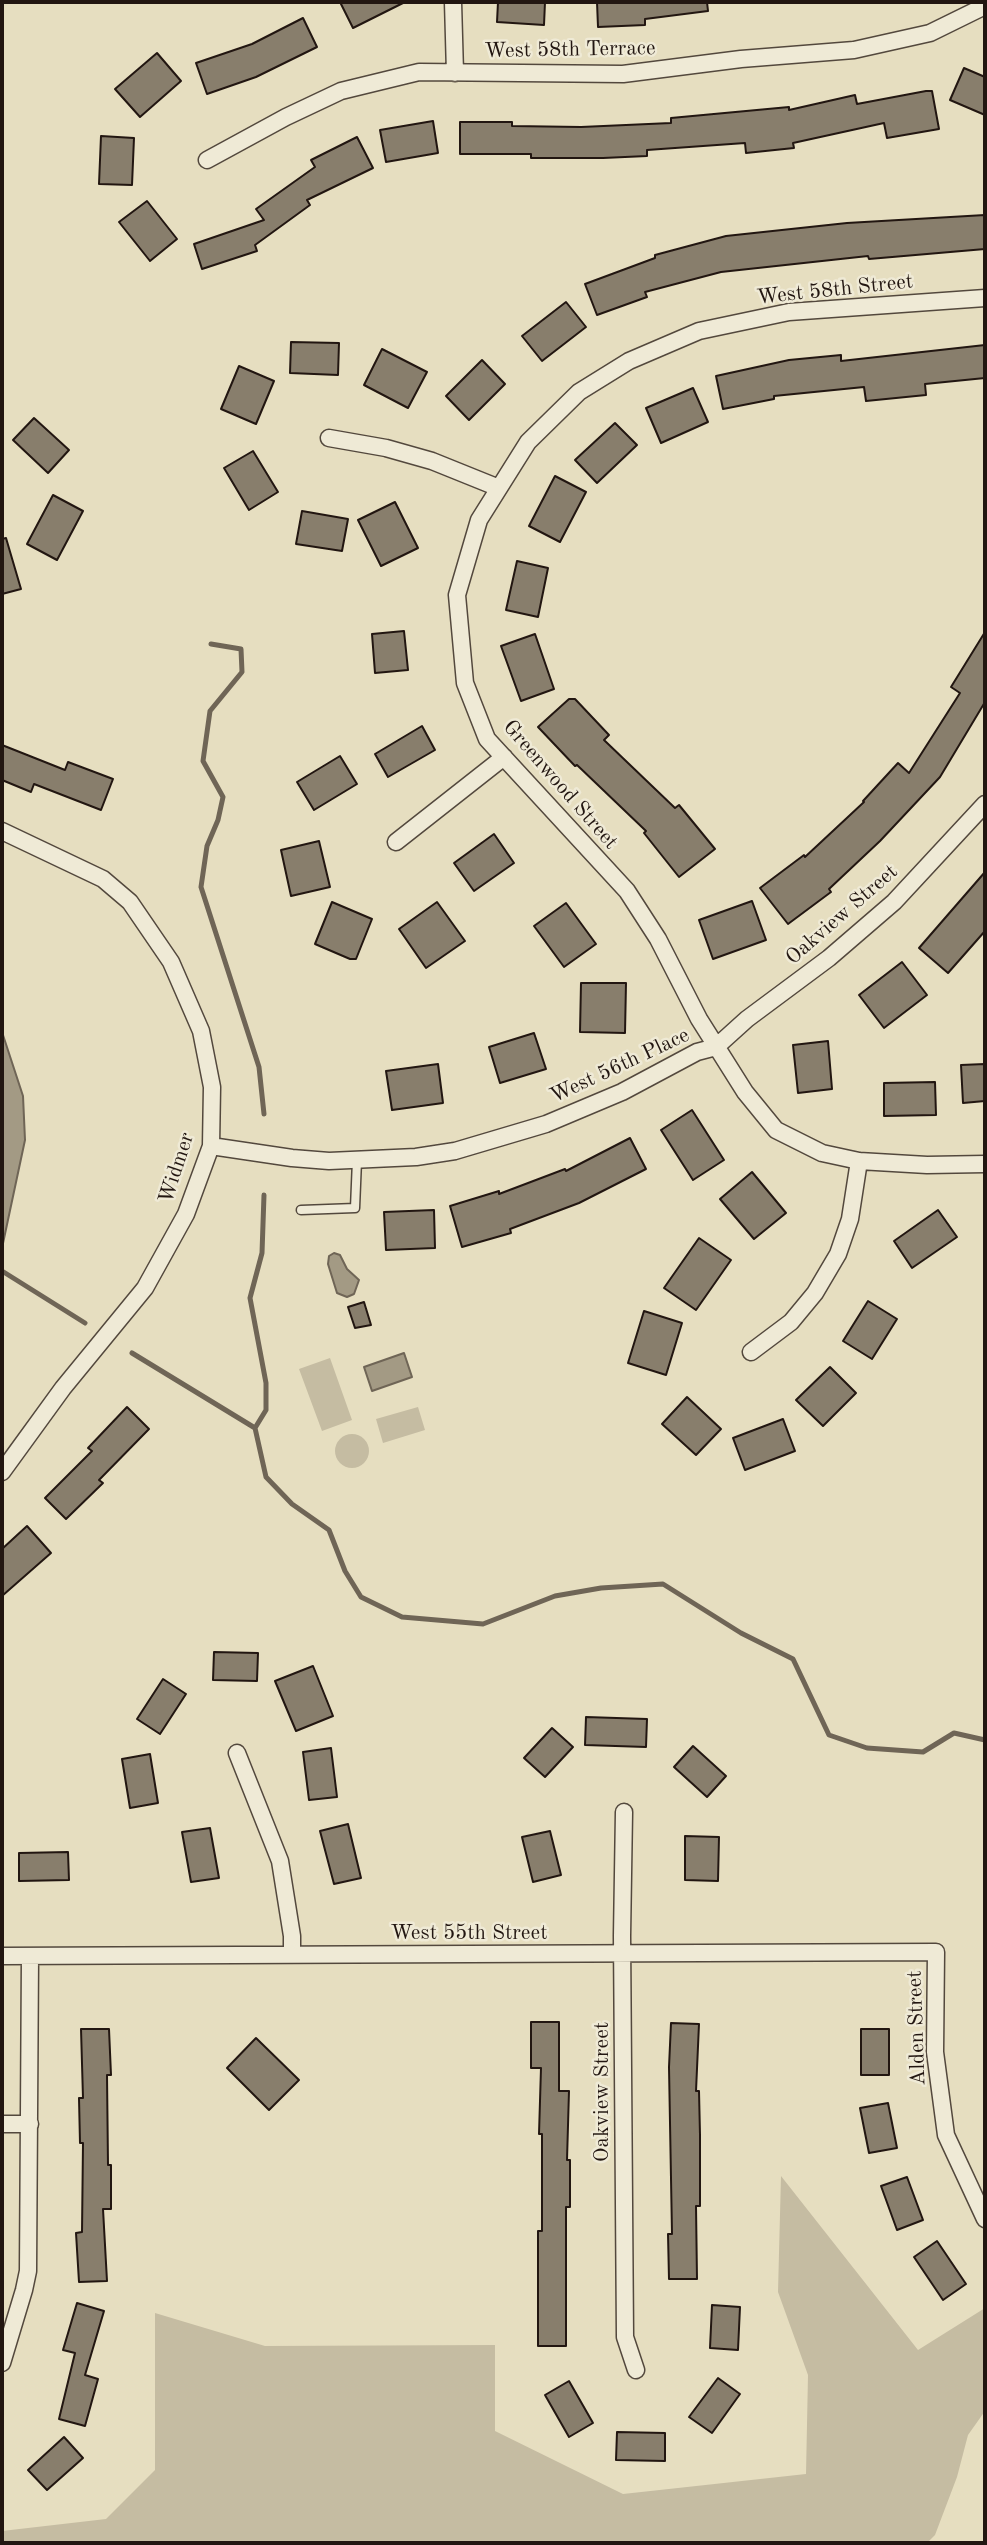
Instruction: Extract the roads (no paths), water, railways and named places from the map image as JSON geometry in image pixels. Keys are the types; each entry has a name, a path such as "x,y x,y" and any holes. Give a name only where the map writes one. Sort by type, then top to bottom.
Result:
{"street":[{"path":"453,2 455,73"},
{"name":"West 58th Terrace","path":"207,160 341,91 419,72 623,74 741,59 853,50 930,33 985,6"},
{"name":"West 58th Street","path":"499,488 528,442 579,392 629,361 699,331 789,312 985,298"},
{"path":"329,438 386,448 432,461 499,488"},
{"name":"Greenwood Street","path":"499,488 479,520 457,596 465,683 487,739 626,891 658,939 716,1047 745,1092 776,1130 822,1153 859,1161 927,1165 985,1164"},
{"path":"396,842 505,757"},
{"name":"Oakview Street","path":"716,1047 747,1019 829,958 894,902 985,804"},
{"name":"Widmer","path":"2,831 103,879 130,902 171,962 201,1031 212,1087 211,1146 186,1214 145,1288 63,1388 2,1472"},
{"name":"West 56th Place","path":"211,1146 292,1158 356,1160 416,1157 455,1151 546,1124 622,1092 697,1052 716,1047"},
{"path":"751,1352 790,1322 815,1293 838,1254 850,1219 859,1161"},
{"path":"237,1754 280,1861 292,1936 292,1954"},
{"name":"Oakview Street","path":"624,1812 625,2337 636,2370"},
{"name":"West 55th Street","path":"2,1956 936,1952"},
{"name":"Alden Street","path":"936,1952 935,2052 946,2135 985,2219"},
{"path":"2,2363 28,2271 30,1956"},
{"path":"2,2124 30,2124"}],"lane":[{"path":"301,1210 355,1208 356,1160"}],"waterway":[{"path":"211,644 241,649 242,672 210,711 203,761 223,797 218,820 207,846 201,887 259,1067 264,1114"},
{"path":"255,1428 266,1410 266,1383 250,1298 262,1253 264,1195"},
{"path":"2,1271 85,1323"},
{"path":"132,1353 255,1428 266,1477 292,1504 329,1530 345,1571 361,1597 402,1617 483,1624 555,1596 601,1588 663,1584 741,1633 793,1659 829,1735 867,1748 923,1752 954,1733 985,1740"}]}
